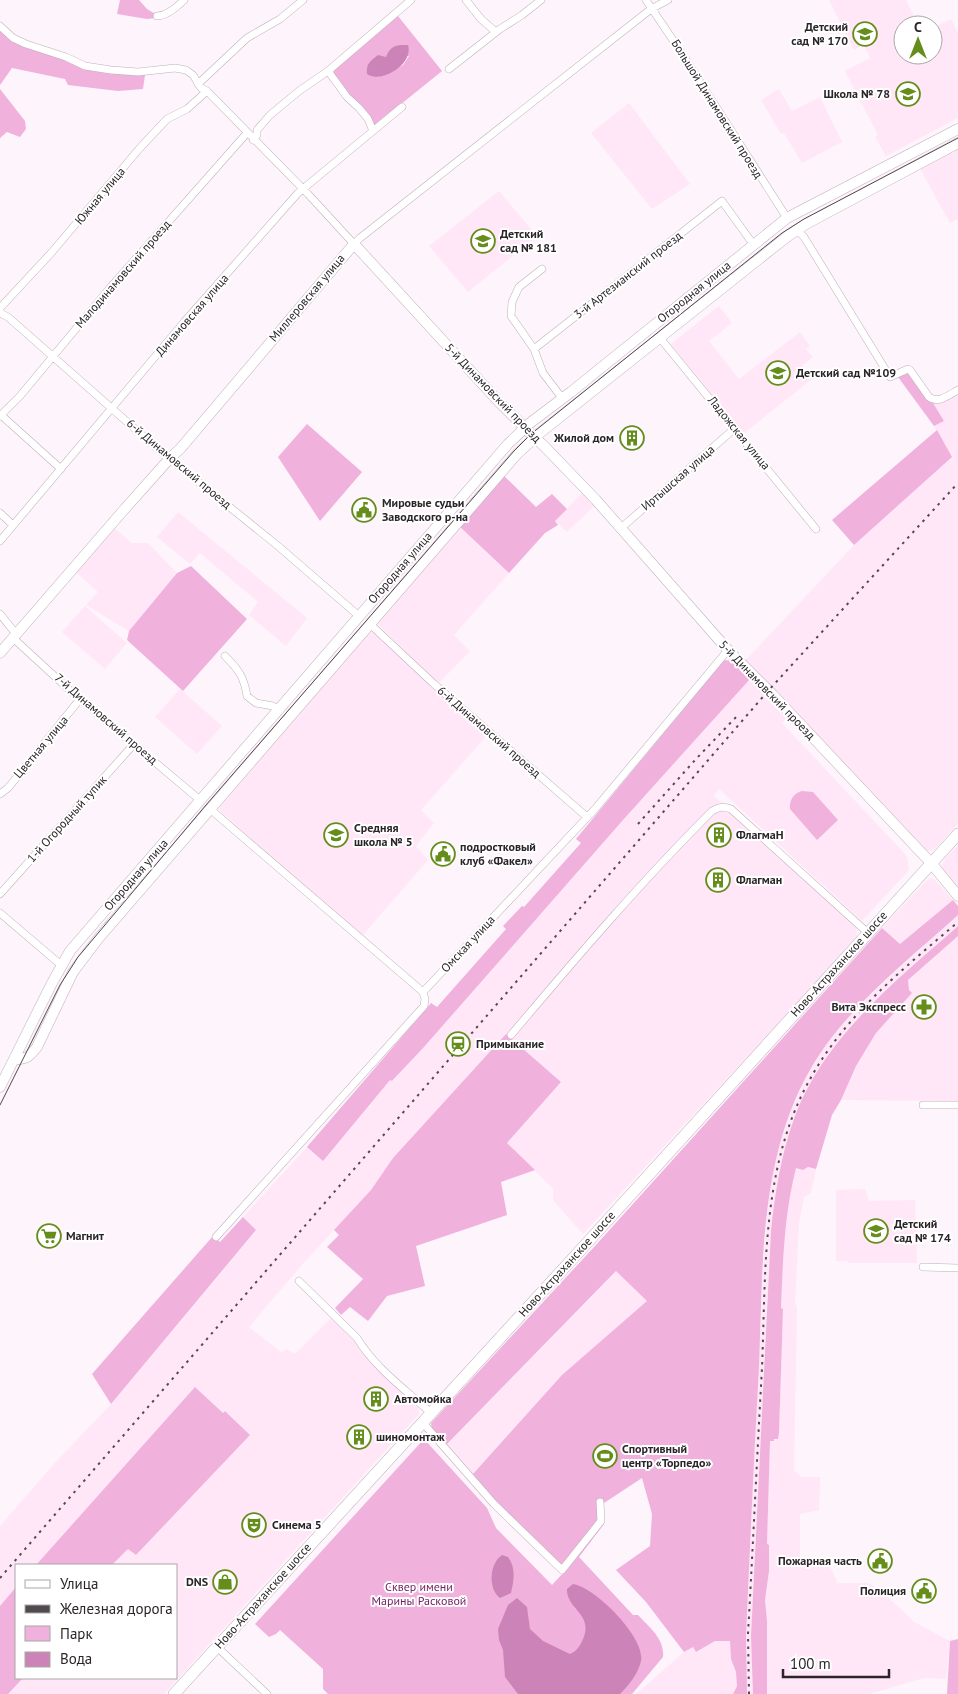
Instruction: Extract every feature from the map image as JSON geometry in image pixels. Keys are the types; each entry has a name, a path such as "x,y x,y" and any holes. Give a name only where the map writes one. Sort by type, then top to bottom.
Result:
{"main road":[{"name":"Ново-Астраханское шоссе","path":"174,1694 958,834"}],"street":[{"path":"157,16 168,13 184,0"},
{"path":"198,84 247,38 280,18 303,0"},
{"path":"253,140 257,135 257,130 270,115 299,91 328,71 411,0"},
{"path":"466,0 481,19 496,32"},
{"path":"449,69 541,0"},
{"name":"Большой Динамовский проезд","path":"646,0 787,218"},
{"name":"Миллеровская улица","path":"0,653 170,458 180,449 360,238 651,9 668,0"},
{"name":"5-й Динамовский проезд","path":"0,26 13,38 26,44 66,56 85,66 138,72 175,68 186,70 193,75 201,88 207,91 308,194 524,428 589,493 728,650 773,695 931,863 958,896"},
{"path":"328,71 347,97 368,119 373,131"},
{"name":"Южная улица","path":"0,308 52,252 139,149 167,119 187,109 207,91"},
{"name":"Динамовская улица","path":"0,541 255,241 303,190 402,107"},
{"name":"Огородная улица","path":"0,1087 61,965 70,951 277,710 524,428 787,218 958,129"},
{"name":"Малодинамовский проезд","path":"1,416 214,168 247,133"},
{"name":"Огородная улица","path":"14,1059 24,1059 30,1056 37,1046 74,972 98,939 517,454 797,230 958,143"},
{"name":"3-й Артезианский проезд","path":"534,349 722,201 753,244"},
{"path":"797,230 804,237 890,377 908,369 910,370 929,398 933,400 939,400 958,390"},
{"path":"542,270 519,287 512,302 511,316 534,349 543,373 562,398"},
{"name":"6-й Динамовский проезд","path":"0,313 8,317 170,458 278,546 359,616"},
{"name":"Ладожская улица","path":"660,338 816,529"},
{"path":"1,416 61,469"},
{"name":"Иртышская улица","path":"620,529 735,428"},
{"path":"0,513 13,525"},
{"name":"7-й Динамовский проезд","path":"0,614 14,636 80,698 200,800"},
{"name":"6-й Динамовский проезд","path":"370,625 434,684 587,817"},
{"name":"Омская улица","path":"216,1237 424,1006 423,992 587,817 665,727 728,650"},
{"path":"226,656 238,668 247,696 256,703 273,706 277,710"},
{"name":"Цветная улица","path":"0,794 8,788 80,698"},
{"name":"1-й Огородный тупик","path":"0,894 134,744"},
{"path":"511,1035 606,923 712,811 720,807 726,807 730,810 868,933"},
{"path":"210,809 423,992"},
{"path":"0,913 61,965"},
{"path":"923,1105 958,1105"},
{"path":"923,1267 958,1268"},
{"path":"299,1281 358,1338 362,1346 393,1380 431,1414"},
{"path":"422,1423 494,1504 562,1570 601,1521 600,1502"},
{"path":"217,1647 267,1694"}],"shaded area":[{"name":"Школа № 78","path":"829,0 906,0 913,15 893,15 893,65 943,65 943,23 951,19 958,33 958,118 886,156 875,137 878,135 845,71 870,58 864,45 854,50"},
{"path":"779,89 792,111 820,97 842,142 802,163 784,133 781,134 761,100"},
{"path":"629,103 690,184 652,209 591,133"},
{"path":"958,147 958,219 950,223 919,167"},
{"name":"Детский сад № 181","path":"499,191 537,236 468,292 429,246"},
{"name":"Детский сад №109","path":"719,306 732,323 709,341 739,379 800,332 810,346 806,349 813,357 802,366 812,379 743,434 671,344"},
{"path":"958,393 958,824 935,849 929,851 923,849 744,662 854,545 952,457 934,426 944,421 933,403 938,403"},
{"path":"582,493 595,505 567,532 555,521"},
{"path":"178,512 307,618 286,646 249,615 258,602 200,553 190,564 157,537"},
{"path":"458,525 509,573 454,635 470,651 438,684 379,625 379,621"},
{"path":"114,528 132,543 148,543 177,573 129,631 86,605 98,592 76,572"},
{"path":"85,606 127,643 105,669 62,632"},
{"path":"372,632 488,734 421,810 434,823 416,846 428,860 362,936 220,811 220,807 368,633"},
{"path":"750,679 786,719 782,723 905,854 909,870 862,921 719,789 714,796 856,925 857,936 583,1234 553,1200 553,1188 506,1144 561,1082 506,1034 393,1158 371,1190 300,1267 249,1327 281,1352 286,1349 295,1354 332,1317 397,1388 418,1406 419,1414 178,1679 178,1564 113,1564 128,1549 136,1555 250,1435 226,1411 223,1413 195,1387 37,1564 15,1564 15,1588 0,1606 0,1526 53,1465 111,1404 256,1231 243,1217 307,1147 323,1160 390,1079 393,1081 424,1047 623,820"},
{"path":"180,689 222,726 197,754 155,717"},
{"path":"958,845 958,890 941,867 946,858"},
{"path":"932,878 953,900 900,944 882,928 928,879"},
{"path":"958,915 958,926 906,972 858,1019 831,1052 811,1082 795,1118 771,1231 751,1636 753,1694 747,1694 746,1636 763,1272 769,1193 776,1157 789,1116 805,1079 824,1048 851,1014 874,991"},
{"path":"958,936 958,1101 841,1100 856,1066 876,1033 912,993 909,990 908,980"},
{"path":"796,1167 816,1169 811,1193 804,1197 799,1224 795,1303 797,1308 794,1470 801,1477 820,1477 819,1510 800,1514 800,1563 813,1557 825,1557 838,1583 869,1583 889,1598 914,1622 950,1641 946,1679 924,1678 869,1694 767,1694 767,1621 765,1600 769,1571 767,1544 770,1441 774,1441 779,1433 783,1243"},
{"name":"Детский сад № 174","path":"865,1189 869,1201 915,1200 917,1263 848,1263 847,1261 836,1261 836,1190"},
{"path":"617,1271 648,1302 562,1375 473,1474 446,1445"},
{"path":"715,1641 730,1641 731,1659 736,1672 737,1686 733,1694 636,1694 684,1652 693,1647 696,1652"},
{"path":"22,1679 178,1679 164,1694 8,1694"}],"green space":[{"path":"120,0 139,0 147,9 157,15 156,18 147,19 117,14"},
{"path":"398,16 442,71 374,126 333,75 335,67","holes":["409,56 403,65 383,76 383,57"]},
{"path":"0,31 10,39 110,73 145,75 143,89 118,91 68,85 65,79 12,68 0,85"},
{"path":"0,89 25,121 26,129 20,137 7,132 0,138"},
{"path":"908,372 927,399 933,403 944,421 934,426 898,377"},
{"path":"307,424 362,472 320,521 278,457"},
{"path":"937,430 952,457 854,545 832,520"},
{"path":"503,475 536,507 552,494 567,509 555,521 558,525 545,533 509,573 458,525"},
{"path":"191,566 247,619 183,691 127,640 129,631 177,573"},
{"path":"724,660 733,661 750,679 623,820 424,1047 392,1081 390,1080 323,1161 307,1147 431,1003 437,1007 506,929 503,926 522,906 524,907 581,843 576,839"},
{"path":"802,791 813,792 838,820 817,840 790,809 793,797"},
{"name":"Сквер имени Марины Расковой","path":"953,900 958,906 958,915 895,971 854,1011 819,1055 805,1079 790,1113 779,1147 771,1183 763,1256 746,1636 747,1694 733,1694 737,1686 736,1672 731,1659 730,1641 715,1641 696,1652 693,1647 684,1652 646,1602 616,1570 650,1546 652,1514 642,1478 604,1503 604,1524 579,1557 633,1615 638,1615 647,1624 659,1639 663,1657 632,1694 328,1694 323,1689 323,1669 280,1630 269,1637 255,1624 424,1439 487,1508 496,1528 552,1585 565,1571 497,1502 473,1474 562,1375 647,1301 616,1271 446,1445 432,1431 431,1423 595,1246 882,928 900,944"},
{"path":"958,926 958,936 908,980 909,990 912,993 876,1033 856,1066 832,1115 816,1169 808,1167 803,1170 796,1168 789,1203 783,1255 779,1433 778,1439 770,1441 767,1544 769,1545 769,1571 765,1600 767,1621 767,1694 753,1694 751,1636 771,1231 785,1146 807,1090 823,1062 842,1037 887,990"},
{"path":"506,1034 561,1082 507,1143 535,1170 501,1182 507,1215 416,1246 425,1286 387,1296 368,1321 350,1307 341,1315 335,1308 363,1279 327,1247 339,1235 334,1230 371,1190 393,1158"},
{"path":"243,1217 256,1230 111,1404 92,1374 213,1236 220,1242"},
{"path":"195,1387 223,1413 225,1411 250,1435 136,1555 128,1549 113,1564 37,1564"},
{"path":"15,1588 15,1679 22,1679 8,1694 0,1694 0,1606"},
{"path":"958,1639 958,1694 947,1694 950,1641"}],"water":[{"path":"408,45 409,52 406,59 395,70 380,76 367,74 369,63 378,55 386,57 394,46"},
{"path":"502,1555 508,1557 511,1561 513,1579 511,1593 500,1598 493,1589 492,1570"},
{"path":"573,1584 594,1594 627,1627 636,1640 640,1651 641,1661 638,1670 620,1694 518,1694 505,1677 503,1650 499,1640 498,1629 508,1605 517,1598 527,1607 530,1629 543,1641 570,1654 579,1646 585,1630 583,1617 568,1596 567,1589"}],"tram line":[{"path":"0,1105 60,985 78,957 206,805 514,451 531,434 782,233 804,219 958,138"}],"railway":[{"path":"0,1578 768,691 958,483"},
{"path":"638,824 738,715"},
{"path":"749,1694 748,1634 766,1258 774,1185 782,1149 793,1114 809,1081 839,1035 896,976 958,922"}],"place":[{"name":"Детский сад № 170","path":"865,34"},
{"name":"Школа № 78","path":"908,94"},
{"name":"Детский сад № 181","path":"483,241"},
{"name":"Детский сад №109","path":"778,373"},
{"name":"Жилой дом","path":"632,438"},
{"name":"Мировые судьи Заводского р-на","path":"364,510"},
{"name":"Средняя школа № 5","path":"336,835"},
{"name":"ФлагмаН","path":"719,835"},
{"name":"подростковый клуб «Факел»","path":"443,854"},
{"name":"Флагман","path":"718,880"},
{"name":"Вита Экспресс","path":"924,1007"},
{"name":"Примыкание","path":"458,1044"},
{"name":"Детский сад № 174","path":"876,1231"},
{"name":"Магнит","path":"49,1236"},
{"name":"Автомойка","path":"376,1399"},
{"name":"шиномонтаж","path":"359,1437"},
{"name":"Спортивный центр «Торпедо»","path":"605,1456"},
{"name":"Синема 5","path":"254,1525"},
{"name":"Пожарная часть","path":"880,1561"},
{"name":"DNS","path":"225,1582"},
{"name":"Полиция","path":"924,1591"}]}
